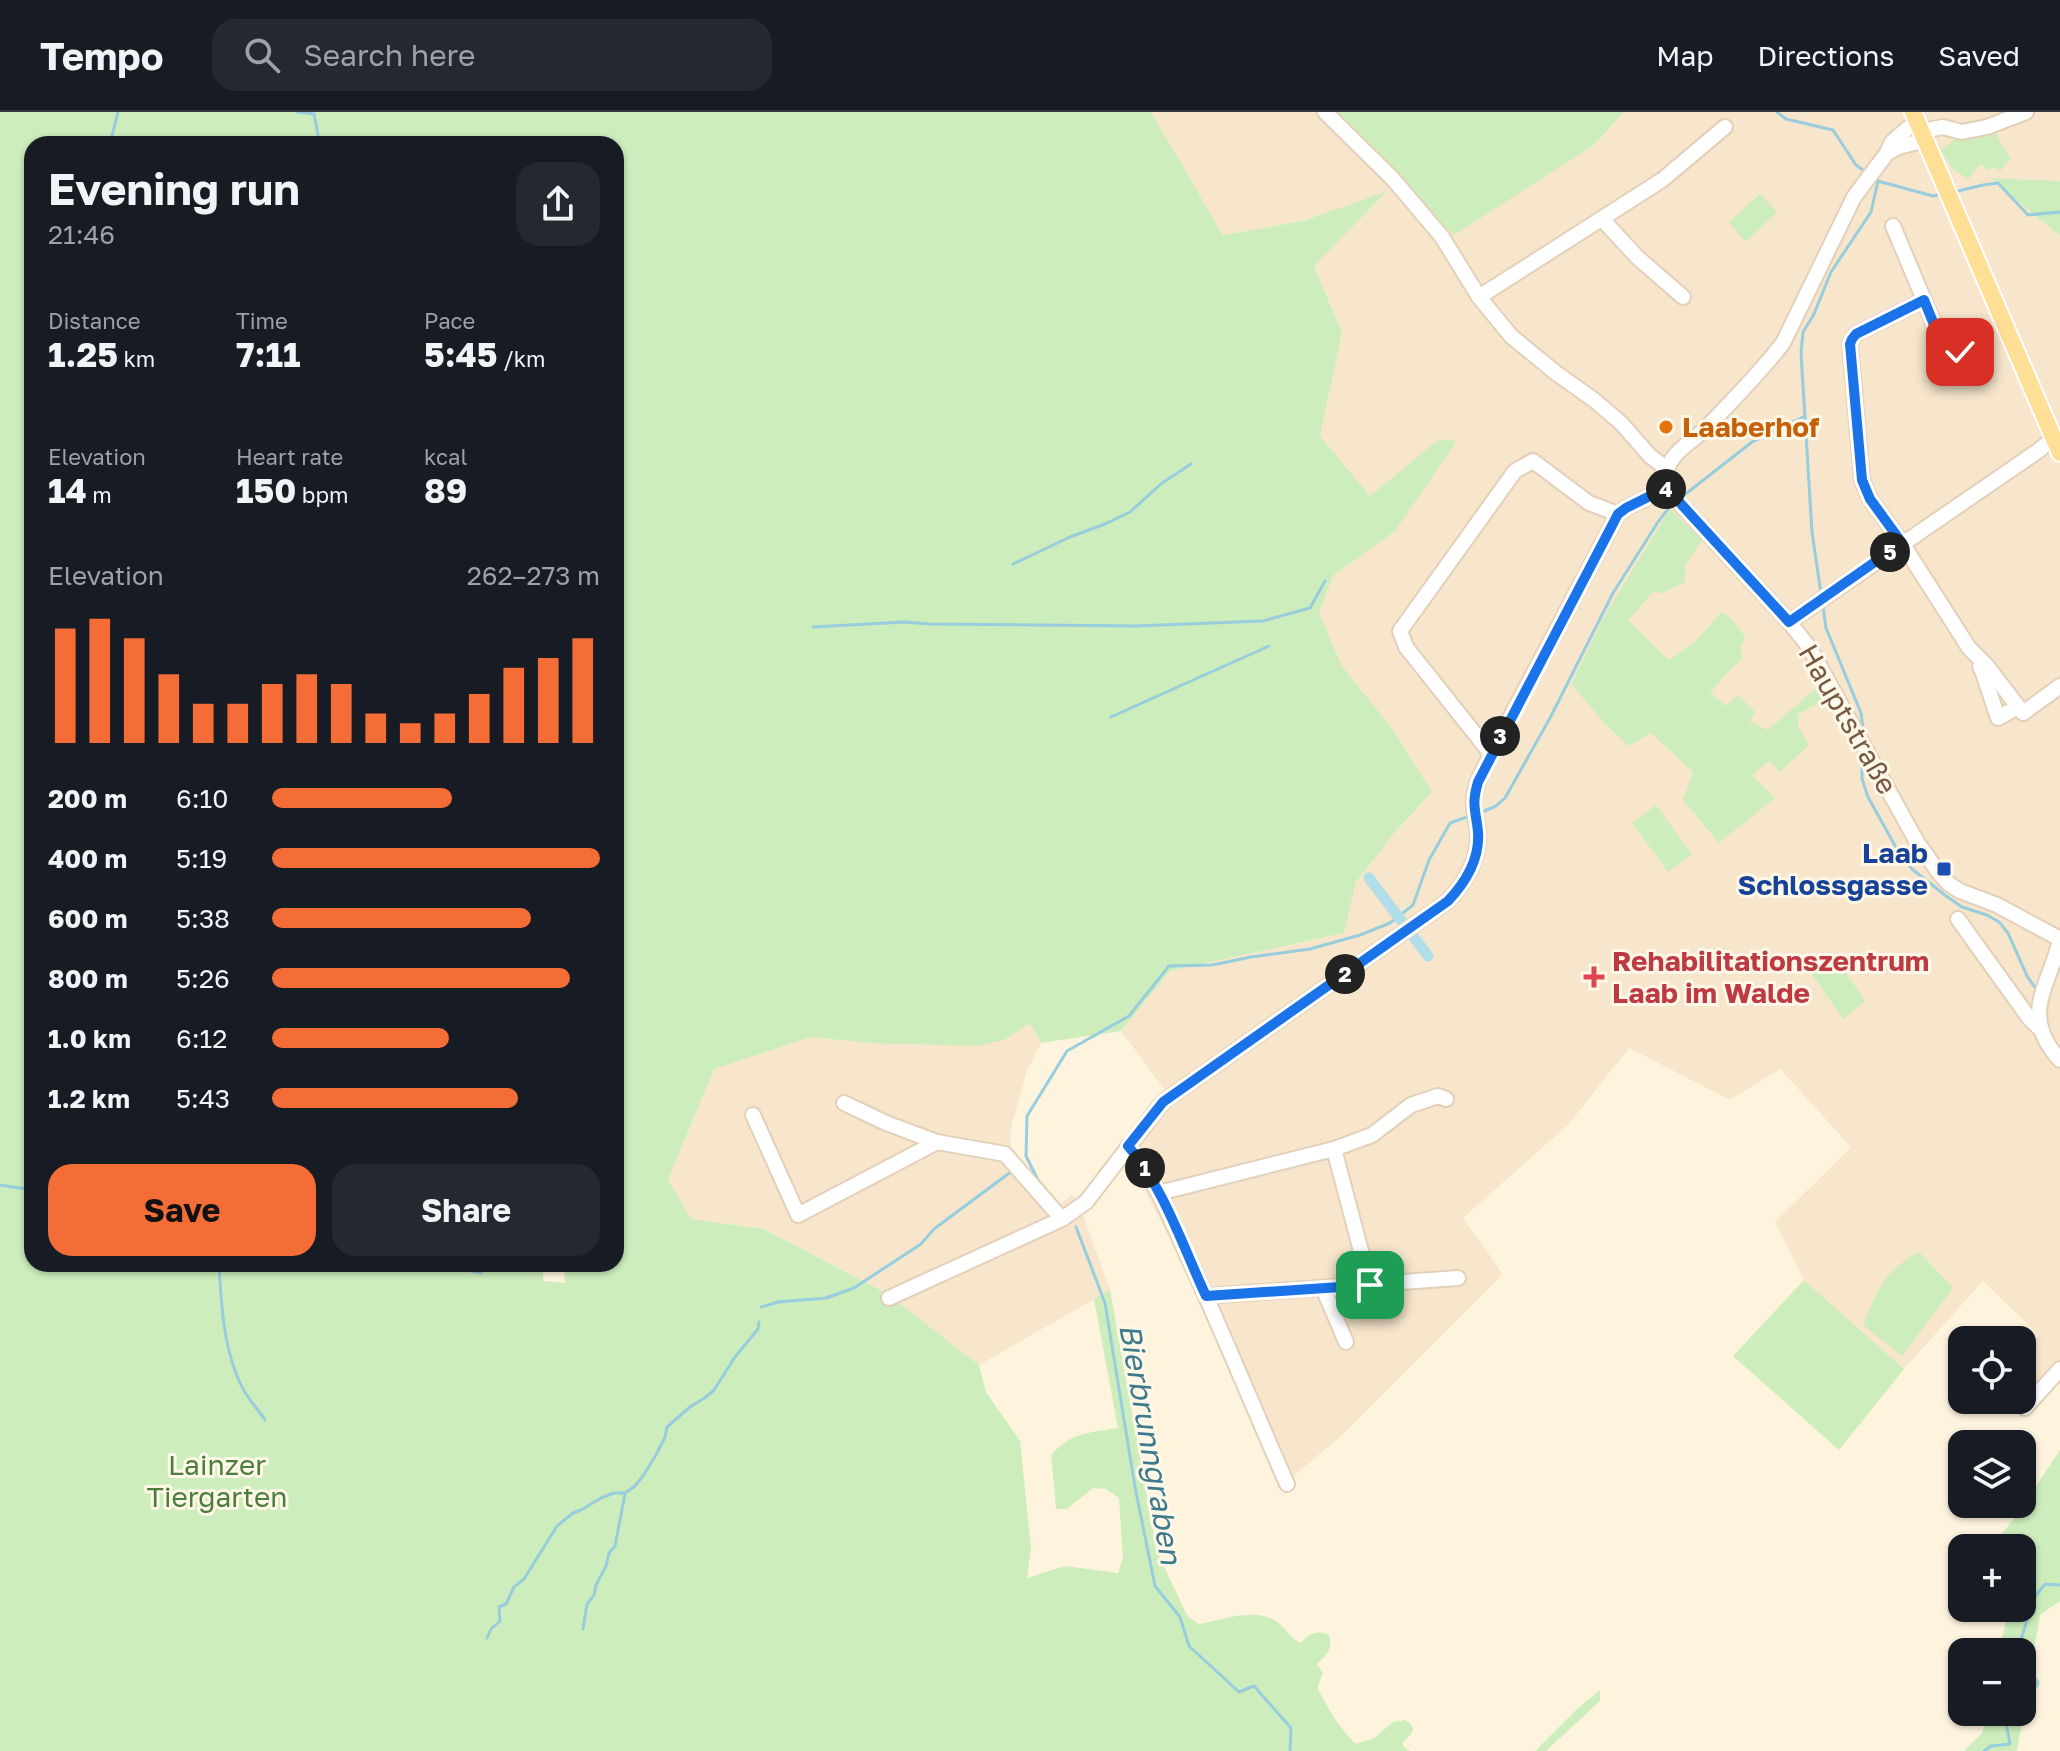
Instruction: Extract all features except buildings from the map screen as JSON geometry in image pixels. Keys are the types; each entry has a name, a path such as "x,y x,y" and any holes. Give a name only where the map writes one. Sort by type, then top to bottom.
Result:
{"main road":[{"path":"1918,122 2058,441"}],"street":[{"path":"1325,112 1393,179 1442,237 1479,297 1511,336 1621,423 1650,456 1667,469"},
{"path":"889,1298 1062,1219 1086,1202 1163,1102 1448,901 1471,870 1478,834 1473,798 1478,782 1618,514 1668,487 1667,469 1676,455 1705,430 1771,359 1783,343 1854,197 1887,153 1898,147 1918,122 1966,132 2026,112"},
{"path":"1479,297 1662,180 1725,127"},
{"path":"1602,219 1637,257 1683,297"},
{"path":"1893,226 1937,332"},
{"path":"1924,300 1856,334 1850,344 1862,480 1870,499 1969,648 1983,673 1998,718 2018,707"},
{"path":"1789,622 1902,543 2058,441"},
{"path":"1491,754 1406,647 1400,631 1515,471 1533,461 1589,503 1618,514"},
{"name":"Hauptstraße","path":"1668,487 1809,647 1917,842 1939,873 1960,891 1997,905 2060,940 2058,959 2044,983 2040,1003 2042,1031 2048,1046 2060,1060"},
{"path":"1969,648 2023,713 2060,686"},
{"name":"Hauptstraße","path":"1958,919 2029,1018 2042,1031"},
{"path":"1159,1193 1334,1149 1372,1135 1411,1105 1438,1096 1446,1099"},
{"path":"844,1103 937,1142 1005,1154 1062,1219"},
{"path":"753,1115 798,1215 937,1142"},
{"path":"1128,1146 1142,1161 1159,1193 1287,1484"},
{"path":"1334,1149 1370,1285"},
{"path":"1206,1296 1458,1278"},
{"path":"1323,1288 1346,1342"},
{"path":"2036,1396 2060,1369"}],"shaded area":[{"path":"1151,112 1333,112 1594,145 1624,112 2060,112 2060,181 1991,179 2060,236 2060,1363 2036,1390 2036,1338 2039,1335 2036,1326 2030,1326 1983,1281 1904,1369 1804,1280 1775,1222 1851,1147 1780,1069 1730,1100 1629,1048 1568,1125 1463,1218 1503,1274 1340,1437 1291,1478 1287,1473 1121,1142 1165,1090 1121,1031 1170,971 1344,933 1356,882 1395,832 1432,792 1391,727 1342,666 1319,613 1333,576 1395,531 1439,439 1370,496 1320,436 1342,333 1314,266 1385,192 1303,221 1223,235"},
{"path":"1031,1022 1041,1043 1027,1071 1012,1124 1012,1154 1059,1205 1072,1195 1078,1201 1110,1290 979,1365 886,1293 765,1229 691,1219 668,1180 714,1069 811,1037 869,1043 1006,1039"}],"green space":[{"name":"Lainzer Tiergarten","path":"0,112 1151,112 1223,235 1303,221 1387,191 1314,266 1342,333 1320,436 1370,496 1439,439 1457,441 1395,531 1333,576 1319,613 1342,666 1391,727 1432,792 1395,832 1356,882 1344,933 1170,971 1121,1031 1041,1043 1030,1023 1006,1039 977,1046 869,1043 811,1037 714,1069 668,1180 691,1219 764,1229 886,1293 979,1365 986,1392 1020,1441 1031,1548 1027,1578 1065,1566 1118,1573 1123,1558 1119,1498 1106,1489 1093,1488 1067,1509 1056,1509 1051,1455 1073,1438 1118,1428 1094,1299 1110,1290 1157,1552 1188,1617 1199,1624 1238,1616 1267,1617 1301,1643 1314,1633 1329,1635 1328,1651 1317,1664 1323,1673 1318,1689 1339,1725 1356,1744 1374,1738 1393,1722 1405,1720 1413,1729 1403,1742 1403,1746 1410,1751 0,1751"},
{"path":"1333,112 1624,112 1594,145 1454,235"},
{"path":"1994,128 2011,158 2000,171 1994,166 1989,171 1981,164 1968,179 1953,169 1941,150 1959,136"},
{"path":"1990,178 2060,181 2060,236"},
{"path":"1760,194 1777,212 1746,242 1729,222"},
{"path":"1670,509 1702,540 1685,566 1685,582 1663,593 1653,592 1628,620 1669,660 1696,641 1721,612 1731,618 1745,637 1740,648 1743,658 1710,693 1726,706 1738,695 1755,712 1750,722 1768,730 1815,689 1823,701 1798,714 1798,726 1809,745 1780,772 1769,761 1752,775 1775,798 1719,843 1683,800 1693,772 1651,733 1629,746 1571,684 1605,615"},
{"path":"1656,805 1692,854 1668,872 1632,823"},
{"path":"1831,951 1865,1001 1843,1019 1807,967"},
{"path":"1919,1252 1953,1288 1902,1356 1863,1325 1889,1274"},
{"path":"1804,1280 1904,1369 1839,1450 1733,1356"},
{"path":"2060,1450 2060,1601 2040,1615 2036,1639 2002,1638 2006,1622 2036,1622 2036,1534 2002,1534 2014,1518 2036,1518 2036,1486"},
{"path":"1600,1690 1600,1701 1546,1751 1535,1751 1578,1708"},
{"path":"1984,1726 2021,1726 2017,1751 1964,1751 1982,1733"}],"waterway":[{"path":"112,136 118,112"},
{"path":"297,112 314,114 318,136"},
{"path":"1777,112 1786,119 1833,130 1856,165 1867,173"},
{"path":"1821,594 1812,532 1801,353 1803,332 1831,272 1871,212 1878,181 1873,177"},
{"path":"1878,181 1933,196 1943,194"},
{"path":"1954,192 1998,183 2028,215 2060,212"},
{"path":"1683,496 1752,442 1805,416"},
{"path":"1013,564 1130,512 1162,483 1191,464"},
{"path":"1482,812 1505,798 1550,718 1613,593 1671,505"},
{"path":"813,627 904,622 1135,626 1263,621 1310,608 1325,581"},
{"path":"1823,606 1826,628 1861,713 1864,735"},
{"path":"1111,717 1269,646"},
{"path":"1862,754 1862,779 1868,797 1898,851 1912,869 1946,896 1962,907 1999,922 2008,933 2036,989"},
{"name":"Bierbrunngraben","path":"1054,1200 1038,1180 1026,1156 1027,1116 1067,1051 1129,1016 1169,966 1212,965 1310,949 1390,923 1413,905 1429,860 1450,823 1467,817"},
{"name":"Bierbrunngraben","path":"1369,878 1428,956"},
{"path":"761,1307 778,1302 826,1298 854,1288 921,1244 934,1229 1012,1171"},
{"path":"0,1185 24,1189"},
{"name":"Bierbrunngraben","path":"1076,1227 1105,1303 1135,1487 1155,1586 1180,1617 1189,1646 1239,1692 1254,1686 1291,1728 1290,1751"},
{"path":"220,1272 228,1348 246,1394 265,1420"},
{"path":"476,1272 481,1273"},
{"path":"487,1638 500,1621 499,1607 506,1604 514,1587 524,1579 557,1526 601,1498 625,1493 635,1486 656,1455 667,1427 714,1390 758,1329 759,1322"},
{"path":"583,1629 587,1604 615,1546 625,1494"},
{"path":"2021,1638 2034,1598 2045,1584 2060,1585"},
{"path":"1984,1751 1991,1746 2010,1744 2007,1726"}],"place":[{"name":"Laaberhof","path":"1666,427"},
{"name":"Laab Schlossgasse","path":"1944,869"},
{"name":"Rehabilitationszentrum Laab im Walde","path":"1594,977"}],"route":[{"path":"1370,1285 1206,1296 1159,1193 1142,1161 1128,1146 1163,1102 1448,901 1462,886 1475,854 1478,834 1473,798 1478,782 1618,514 1668,487 1789,622 1902,543 1870,499 1862,480 1852,339 1856,334 1924,300 1937,332 1951,334 1960,352"}]}
